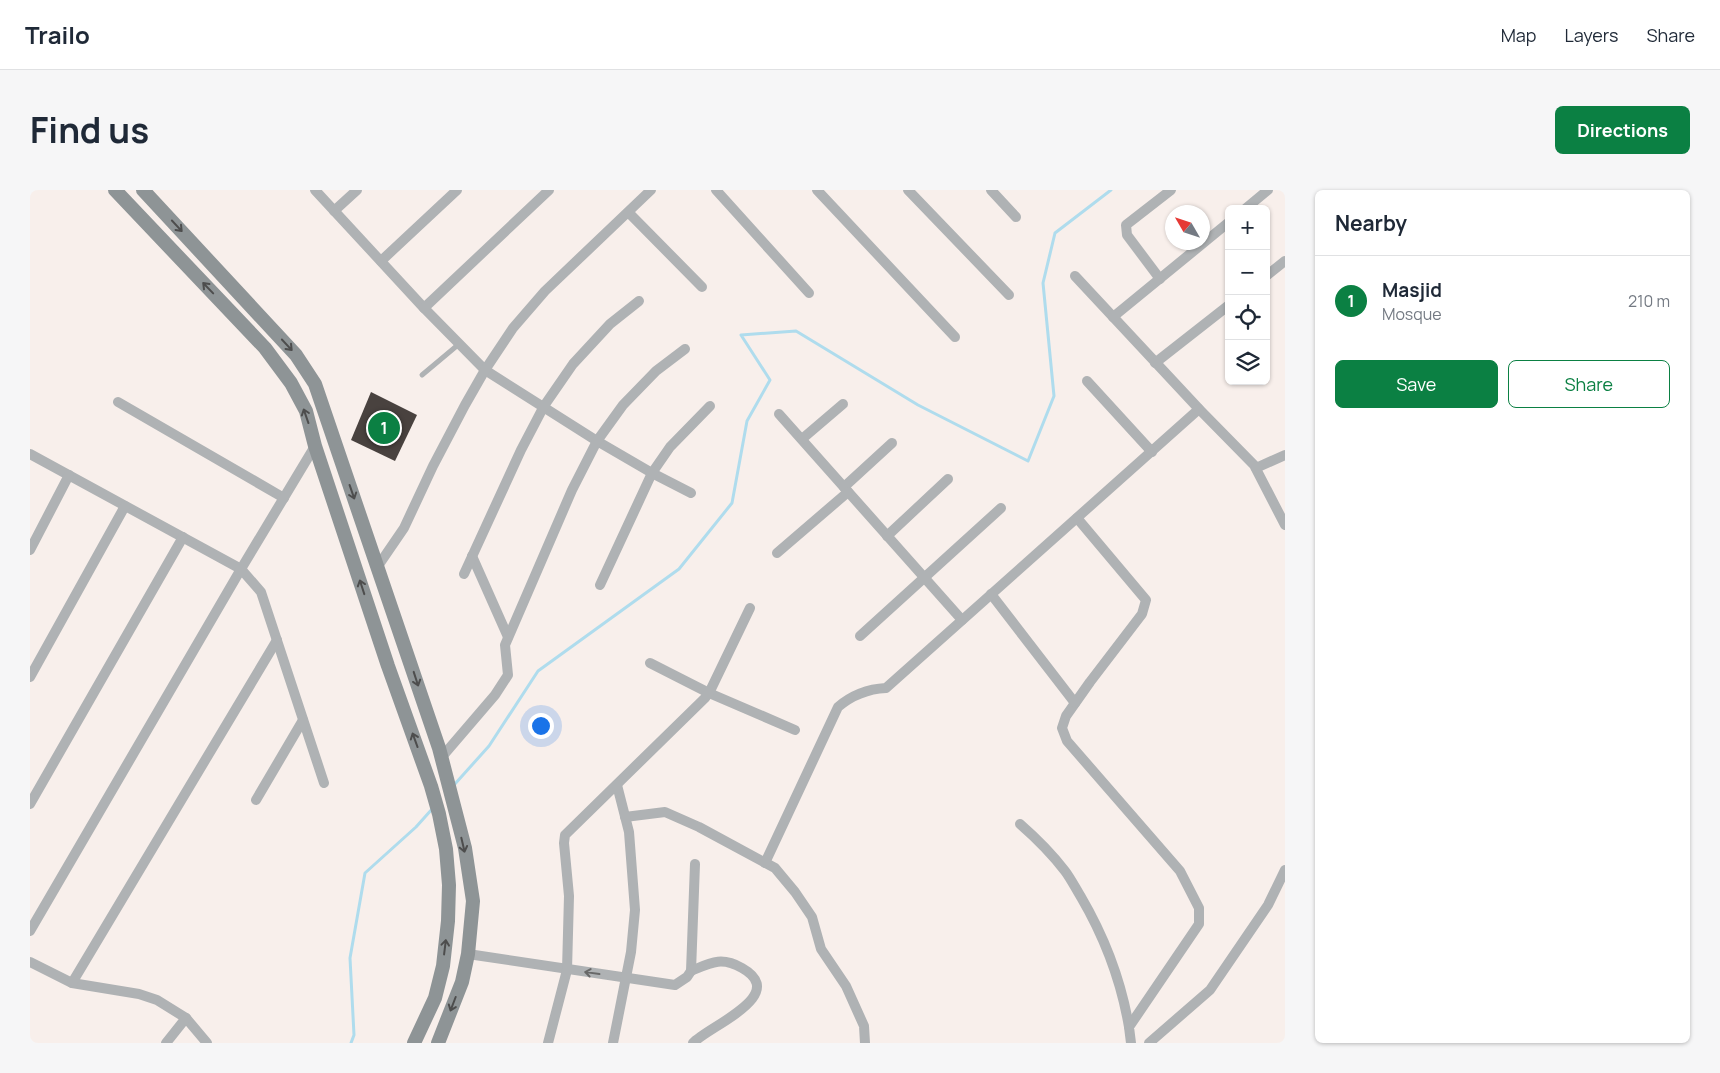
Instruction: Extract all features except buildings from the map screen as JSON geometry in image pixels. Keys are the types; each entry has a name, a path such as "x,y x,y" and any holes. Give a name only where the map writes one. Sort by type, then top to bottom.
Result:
{"street":[{"path":"114,190 265,348 290,383 306,411 315,446 388,666 431,786 446,850 448,921 442,966 435,998 414,1043"},
{"path":"144,190 296,355 315,384 378,566 443,763 464,848 473,901 468,954 462,982 438,1043"},
{"path":"315,190 424,308 485,370 598,441 652,473 691,493"},
{"path":"334,211 358,190"},
{"path":"381,261 457,190"},
{"path":"424,308 549,190"},
{"path":"378,566 404,528 433,466 485,370 514,328 545,291 651,190"},
{"path":"716,190 809,293"},
{"path":"817,190 955,337"},
{"path":"908,190 1009,295"},
{"path":"991,190 1016,217"},
{"path":"1160,279 1127,235 1126,226 1171,190"},
{"path":"1250,205 1268,190"},
{"path":"629,212 702,288"},
{"path":"1113,317 1225,225"},
{"path":"1270,273 1285,261"},
{"path":"1075,276 1254,465 1285,524"},
{"path":"464,574 521,450 544,406 573,364 610,324 639,301"},
{"path":"1156,363 1225,308"},
{"path":"443,763 508,676 505,645 508,637 572,490 598,441 623,406 643,384 656,371 685,349"},
{"path":"1087,381 1152,452"},
{"path":"118,402 284,498"},
{"path":"802,439 843,404"},
{"path":"600,584 652,473 670,447 710,406"},
{"path":"764,862 838,707 849,697 872,689 886,688 1199,409"},
{"path":"779,414 962,620"},
{"path":"777,553 892,444"},
{"path":"30,931 240,569 315,446"},
{"path":"30,454 240,569 261,592 324,783"},
{"path":"1256,468 1285,455"},
{"path":"30,550 69,475"},
{"path":"887,536 948,478"},
{"path":"30,677 125,506"},
{"path":"860,636 1001,508"},
{"path":"1077,518 1146,600 1142,614 1075,703 1066,716 1062,728 1068,741 1180,870 1199,908 1199,924 1129,1027"},
{"path":"30,804 183,537"},
{"path":"472,556 508,637"},
{"path":"991,594 1075,703"},
{"path":"548,1043 567,970 569,896 564,843 565,835 705,698 750,608"},
{"path":"72,983 277,640"},
{"path":"388,666 410,659"},
{"path":"650,663 709,693 795,730"},
{"path":"256,800 303,720"},
{"path":"613,1043 631,952 635,910 629,832 617,784"},
{"path":"625,817 665,812 699,827 775,868 795,892 812,918 821,949 846,986 864,1026 865,1043"},
{"path":"1020,824 1055,858 1067,873 1089,911 1107,947 1117,974 1132,1043"},
{"path":"468,954 674,985 687,977 690,971 695,864"},
{"path":"1149,1043 1210,990 1268,905 1285,870"},
{"path":"690,971 715,961 728,962 743,969 753,978 757,988 755,996 747,1006 693,1043"},
{"path":"30,962 72,983 139,994 157,1000 186,1018 207,1043"},
{"path":"166,1043 186,1018"}],"lane":[{"path":"422,375 459,343"}],"waterway":[{"path":"454,785 489,746 538,671 679,569 732,503 747,421 770,380 741,335 796,331 918,405 1028,461 1054,396 1043,283 1055,233 1111,190"},
{"path":"351,1043 354,1035 350,958 365,873 416,827 433,808"}],"place":[{"name":"Masjid","path":"384,428"}]}
